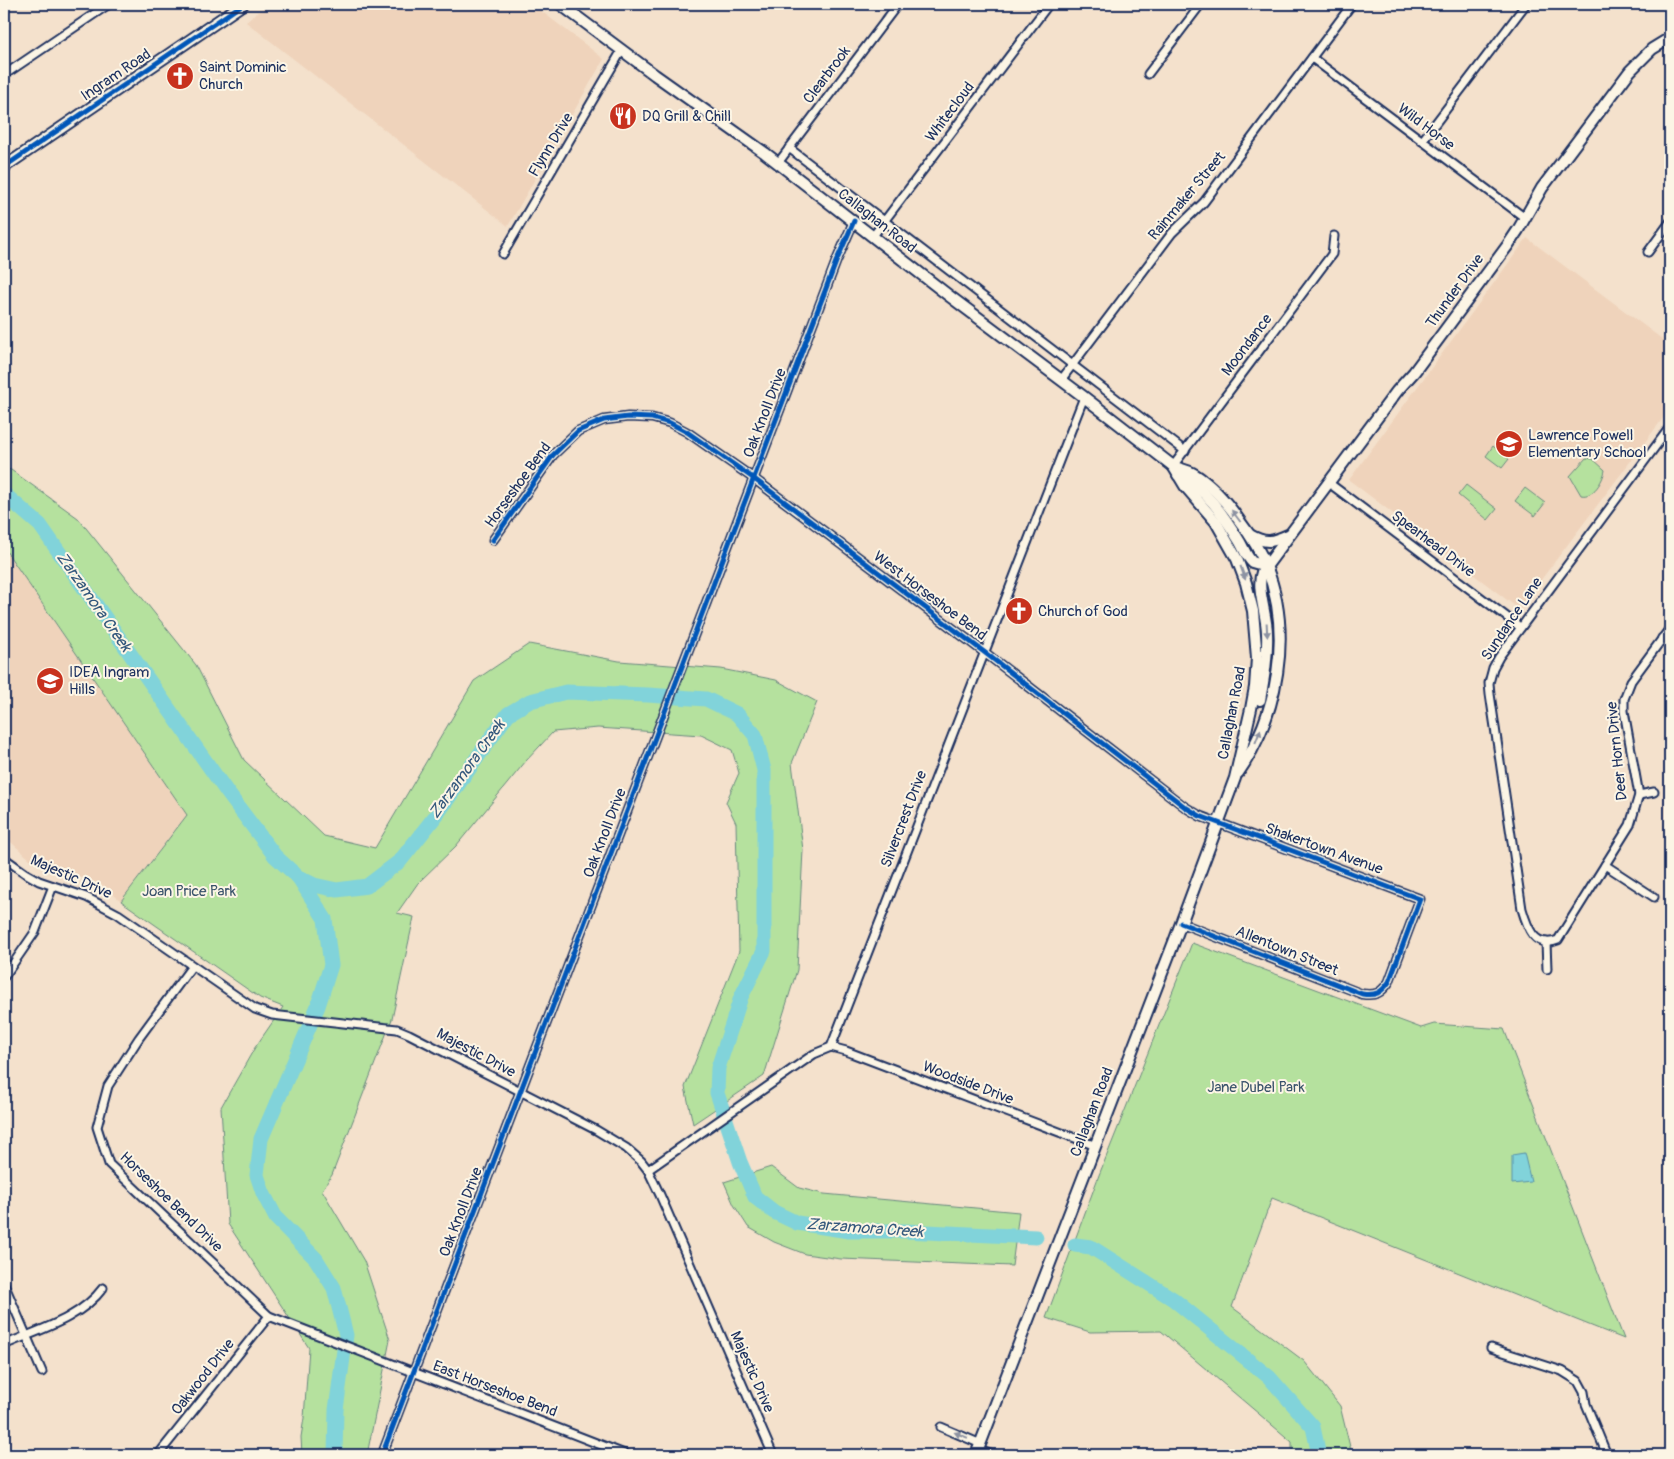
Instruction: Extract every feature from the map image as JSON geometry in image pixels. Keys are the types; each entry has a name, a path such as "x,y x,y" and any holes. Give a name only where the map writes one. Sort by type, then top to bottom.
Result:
{"main road":[{"name":"Ingram Road","path":"4,167 243,4"},
{"name":"Callaghan Road","path":"560,4 778,163 1084,397 1175,471 1185,486 1216,522 1229,543 1243,574 1250,597 1258,658 1255,687 1235,778 1096,1146 978,1450"},
{"name":"Thunder Drive","path":"1266,566 1414,372 1514,235 1542,188 1630,70 1652,49 1670,38"},
{"name":"Callaghan Road","path":"1175,471 1193,473 1236,515 1266,566 1278,616 1278,670 1270,704 1251,754 1235,778"},
{"path":"1175,471 1189,480 1213,504 1252,562 1266,566 1259,580 1268,633 1266,666 1255,722 1241,750"},
{"path":"1249,535 1268,542 1289,535"}],"street":[{"path":"4,75 109,4"},
{"name":"Clearbrook","path":"778,163 898,4"},
{"name":"Whitecloud","path":"873,236 1049,4"},
{"path":"1148,74 1201,4"},
{"name":"Rainmaker Street","path":"1061,380 1172,234 1204,202 1350,4"},
{"path":"1422,141 1526,4"},
{"name":"Flynn Drive","path":"503,254 622,50"},
{"name":"Wild Horse","path":"1312,58 1525,218"},
{"name":"Callaghan Road","path":"789,148 1185,451"},
{"name":"Oak Knoll Drive","path":"382,1455 753,478 854,221"},
{"path":"1648,252 1670,222"},
{"name":"Moondance","path":"1175,471 1185,451 1332,254 1334,236"},
{"name":"Silvercrest Drive","path":"831,1047 1084,397"},
{"name":"West Horseshoe Bend","path":"615,418 639,416 670,423 687,432 753,478 984,652 1185,807 1200,816 1218,823"},
{"name":"Horseshoe Bend","path":"493,540 553,455 578,431 604,420 615,418"},
{"name":"Sundance Lane","path":"1546,942 1532,935 1528,929 1522,909 1489,683 1493,668 1520,627 1670,427"},
{"name":"Spearhead Drive","path":"1329,483 1520,627"},
{"name":"Deer Horn Drive","path":"1546,942 1558,940 1630,825 1638,795 1624,699 1631,681 1670,628"},
{"path":"1662,638 1670,644"},
{"path":"1638,795 1654,792"},
{"name":"Shakertown Avenue","path":"1218,823 1420,899 1389,982 1384,989"},
{"name":"Majestic Drive","path":"4,858 25,873 102,905 255,1009 272,1015 390,1027 409,1034 626,1148 648,1170 773,1455"},
{"path":"1605,865 1654,897"},
{"path":"4,977 35,932 53,886"},
{"name":"Allentown Street","path":"1181,923 1362,994 1371,996 1384,989"},
{"path":"1546,942 1547,969"},
{"name":"Horseshoe Bend Drive","path":"192,966 139,1038 108,1086 97,1127 109,1164 268,1316"},
{"path":"648,1170 814,1054 831,1047"},
{"name":"Woodside Drive","path":"831,1047 846,1051 1096,1146"},
{"path":"4,1284 42,1372"},
{"path":"4,1345 79,1312 103,1288"},
{"name":"East Horseshoe Bend","path":"268,1316 627,1455"},
{"name":"Oakwood Drive","path":"158,1455 268,1316"},
{"path":"1491,1348 1562,1371 1578,1381 1584,1392 1586,1404 1607,1455"},
{"path":"941,1427 978,1450 993,1455"}],"shaded area":[{"path":"268,4 532,4 604,59 508,226 246,22"},
{"name":"Lawrence Powell Elementary School","path":"1527,238 1670,345 1670,409 1519,609 1349,480"},
{"name":"IDEA Ingram Hills","path":"4,548 187,815 121,901 101,884 43,866 31,860 4,836"}],"green space":[{"path":"1493,446 1509,459 1502,468 1486,456"},
{"path":"1586,458 1593,459 1605,470 1597,488 1590,494 1581,495 1570,476"},
{"name":"Joan Price Park","path":"4,468 11,470 78,518 196,665 244,760 324,836 375,848 474,681 529,644 619,661 721,669 776,680 817,702 792,763 803,850 797,970 764,1076 693,1124 685,1087 739,951 736,823 726,802 739,773 732,750 701,735 598,728 553,732 526,761 456,846 418,883 397,913 414,917 392,1019 332,1175 322,1190 364,1261 390,1340 367,1455 302,1455 301,1437 309,1348 228,1224 221,1107 254,1049 283,1007 260,998 121,901 187,815 4,548"},
{"path":"1466,485 1497,509 1488,520 1458,495"},
{"path":"1525,488 1545,503 1535,516 1515,501"},
{"name":"Jane Dubel Park","path":"1192,943 1421,1028 1434,1024 1504,1029 1624,1339 1272,1198 1232,1307 1304,1361 1340,1406 1352,1455 1292,1455 1292,1442 1161,1331 1090,1332 1046,1318 1099,1175"},
{"path":"771,1167 799,1188 824,1194 1019,1212 1012,1266 841,1259 805,1254 774,1242 748,1227 734,1205 724,1182"}],"water":[{"path":"1524,1153 1531,1182 1512,1184 1512,1155"}],"waterway":[{"name":"Zarzamora Creek","path":"4,494 40,525 227,792 275,856 298,877 314,885 337,890 367,886 400,861 438,813 508,714 530,701 566,692 648,695 706,699 737,714 755,735 764,770 764,951 741,997 718,1068 717,1093 740,1162 755,1197 774,1212 797,1223 849,1231 904,1231 1036,1237"},
{"path":"299,878 325,919 331,965 318,1006 261,1139 257,1175 263,1193 276,1218 316,1259 334,1288 346,1335 336,1410 335,1455"},
{"name":"Zarzamora Creek","path":"1075,1245 1091,1247 1173,1299 1269,1377 1313,1427 1319,1455"}],"cycle path":[{"path":"4,167 243,4"},
{"path":"382,1455 836,262 854,221"},
{"path":"493,540 553,455 578,431 604,420 628,417 652,418 670,423 687,432 753,478 984,652 1185,807 1200,816 1420,899 1389,982 1381,991 1371,995 1362,994 1181,923"}],"place":[{"name":"Saint Dominic Church","path":"180,76"},
{"name":"DQ Grill & Chill","path":"623,116"},
{"name":"Lawrence Powell Elementary School","path":"1509,444"},
{"name":"Church of God","path":"1019,611"},
{"name":"IDEA Ingram Hills","path":"50,681"}]}
